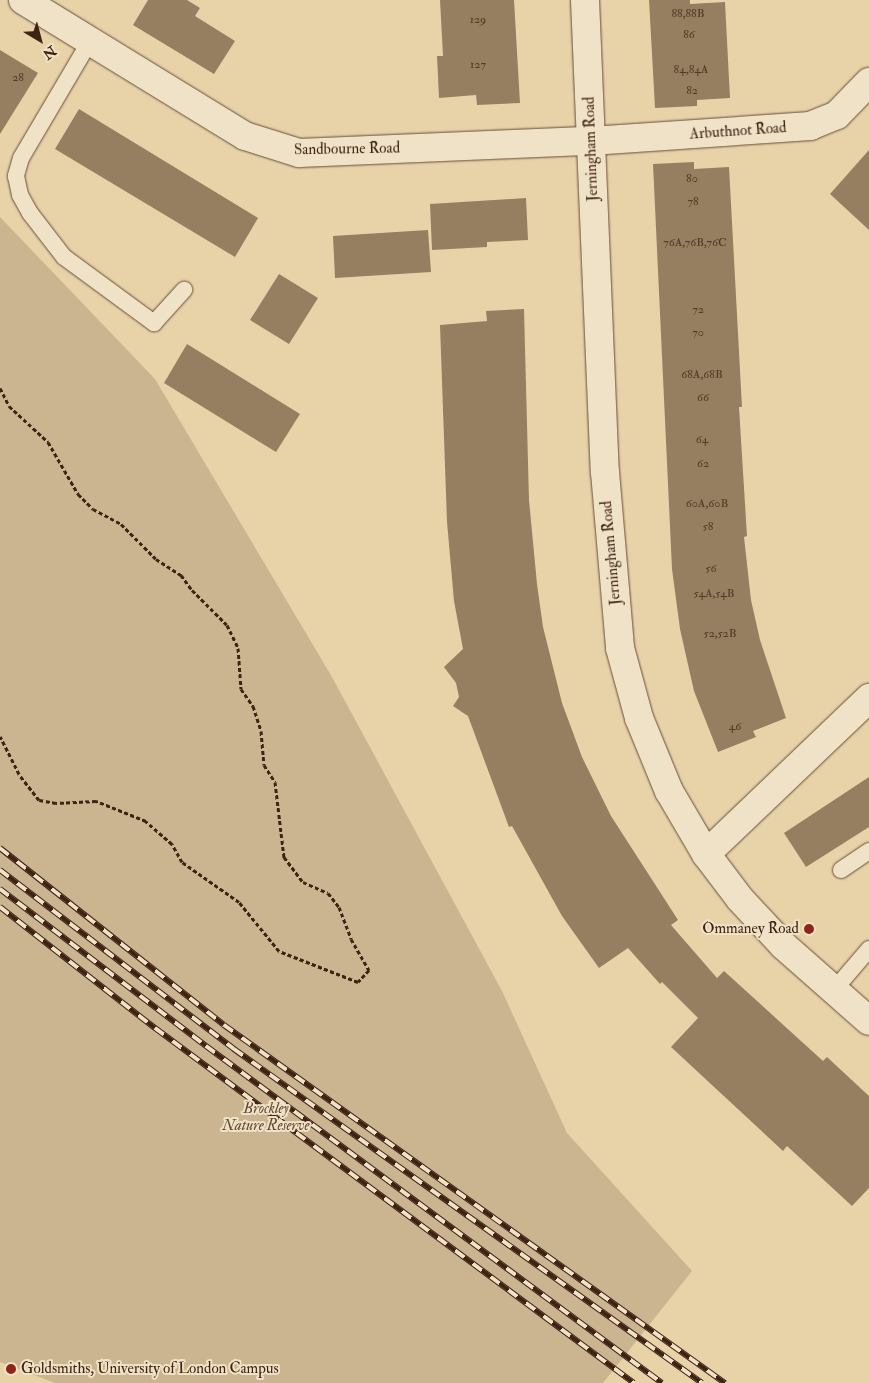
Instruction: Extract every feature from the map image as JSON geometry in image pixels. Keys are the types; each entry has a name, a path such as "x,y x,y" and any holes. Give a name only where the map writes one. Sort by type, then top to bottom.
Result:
{"street":[{"name":"Sandbourne Road","path":"23,0 245,136 299,153 591,141"},
{"name":"Jerningham Road","path":"585,0 605,472 620,648 654,759 706,854 740,899 784,946 869,1021"},
{"name":"Arbuthnot Road","path":"591,141 810,126 837,115 869,82"},
{"path":"706,854 869,698"}],"lane":[{"path":"90,41 21,158 16,176 20,195 30,214 64,257 154,323 184,290"},
{"path":"841,870 869,851"},
{"path":"834,990 869,949"}],"path":[{"path":"0,388 9,406 48,442 78,494 93,509 120,524 156,559 181,574 192,590 227,625 238,648 242,666 241,689 252,706 261,731 264,765 275,782 283,826 284,857 303,882 328,892 339,907 351,939 370,970 358,982 279,950 239,902 182,862 172,844 146,822 96,801 56,803 39,800 20,774 0,736"}],"green space":[{"name":"Brockley Nature Reserve","path":"0,217 155,379 332,677 502,991 567,1133 692,1271 603,1383 55,1383 0,1362"}],"building":[{"path":"148,0 187,0 200,8 195,16 235,41 214,74 133,25"},
{"path":"440,0 514,0 520,103 477,105 476,95 439,98 437,56 443,56"},
{"path":"649,0 690,0 690,4 725,2 730,98 697,100 697,106 655,108"},
{"path":"0,50 38,73 0,134"},
{"path":"79,109 258,218 235,257 55,149"},
{"path":"869,150 869,230 830,194"},
{"path":"694,162 694,169 729,167 742,407 739,407 747,536 744,537 751,600 760,640 786,718 753,731 756,737 718,752 694,691 680,629 672,569 653,164"},
{"path":"526,198 528,240 487,242 487,247 432,250 430,204"},
{"path":"428,230 431,272 335,278 333,236"},
{"path":"279,274 318,298 289,344 250,320"},
{"path":"524,309 529,500 537,584 543,627 562,703 582,757 611,816 678,920 671,925 717,978 724,971 823,1061 827,1057 869,1096 869,1188 852,1206 787,1146 783,1151 671,1047 698,1018 662,982 660,984 628,948 599,968 562,916 512,826 509,827 468,716 453,706 459,697 456,683 444,667 463,649 454,601 447,522 440,325 487,321 486,311"},
{"path":"187,344 300,414 276,452 164,383"},
{"path":"869,777 869,827 806,867 784,833"}],"railway":[{"path":"0,848 224,1025 725,1383"},
{"path":"0,870 234,1049 702,1383"},
{"path":"0,889 206,1046 662,1383"},
{"path":"0,907 155,1028 634,1383"}],"place":[{"name":"Ommaney Road","path":"809,929"},
{"name":"Goldsmiths, University of London Campus","path":"11,1369"}]}
